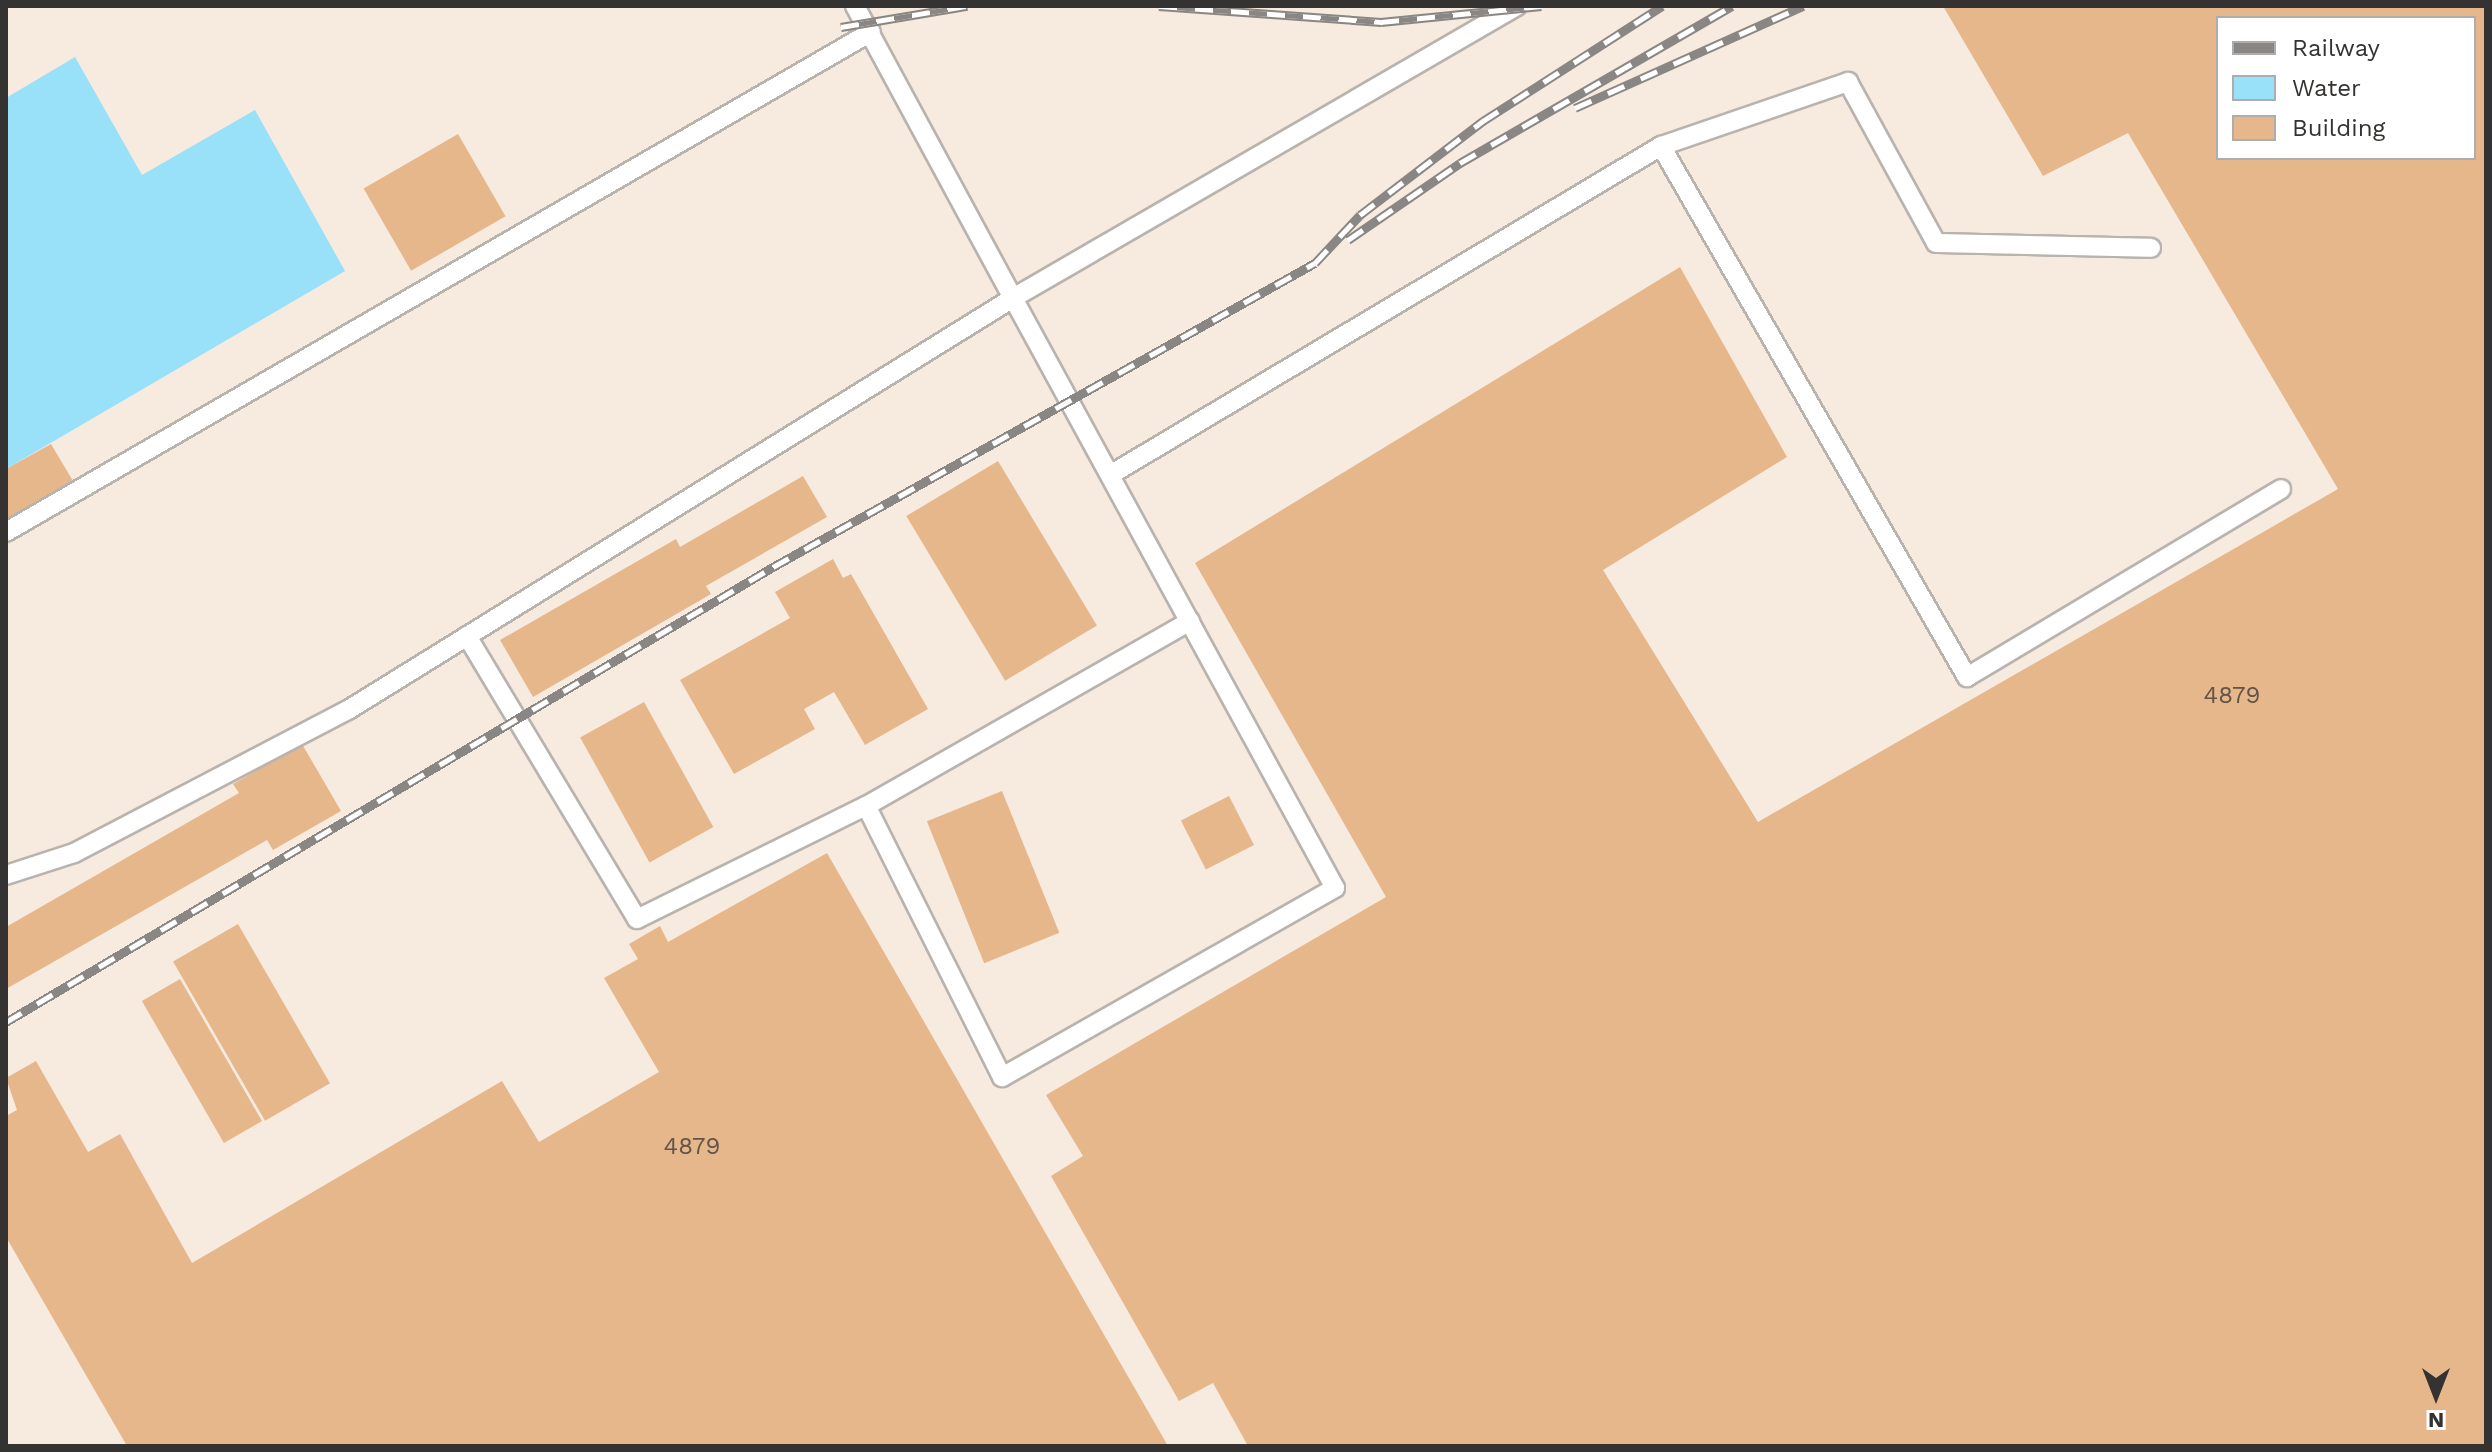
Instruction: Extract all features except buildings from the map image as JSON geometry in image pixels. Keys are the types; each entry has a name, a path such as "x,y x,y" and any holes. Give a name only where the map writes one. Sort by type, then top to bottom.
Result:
{"lane":[{"path":"855,6 1335,888 1002,1077 866,806"},
{"path":"6,875 101,839 348,710 1013,298 1517,6"},
{"path":"6,532 871,32"},
{"path":"1110,475 1661,146 1848,82 1936,243 2151,248"},
{"path":"1661,146 1967,677 2281,489"},
{"path":"467,636 637,919 866,806 1190,621"}],"shaded area":[{"path":"6,6 2486,6 2486,1446 6,1446"}],"water":[{"path":"75,57 142,175 255,110 345,271 6,469 6,98"}],"railway":[{"path":"841,27 967,6"},
{"path":"1159,6 1381,22 1541,6"},
{"path":"6,1022 773,567 1315,263 1360,215 1483,121 1662,6"},
{"path":"1348,240 1460,163 1732,6"},
{"path":"1575,108 1803,6"}]}
